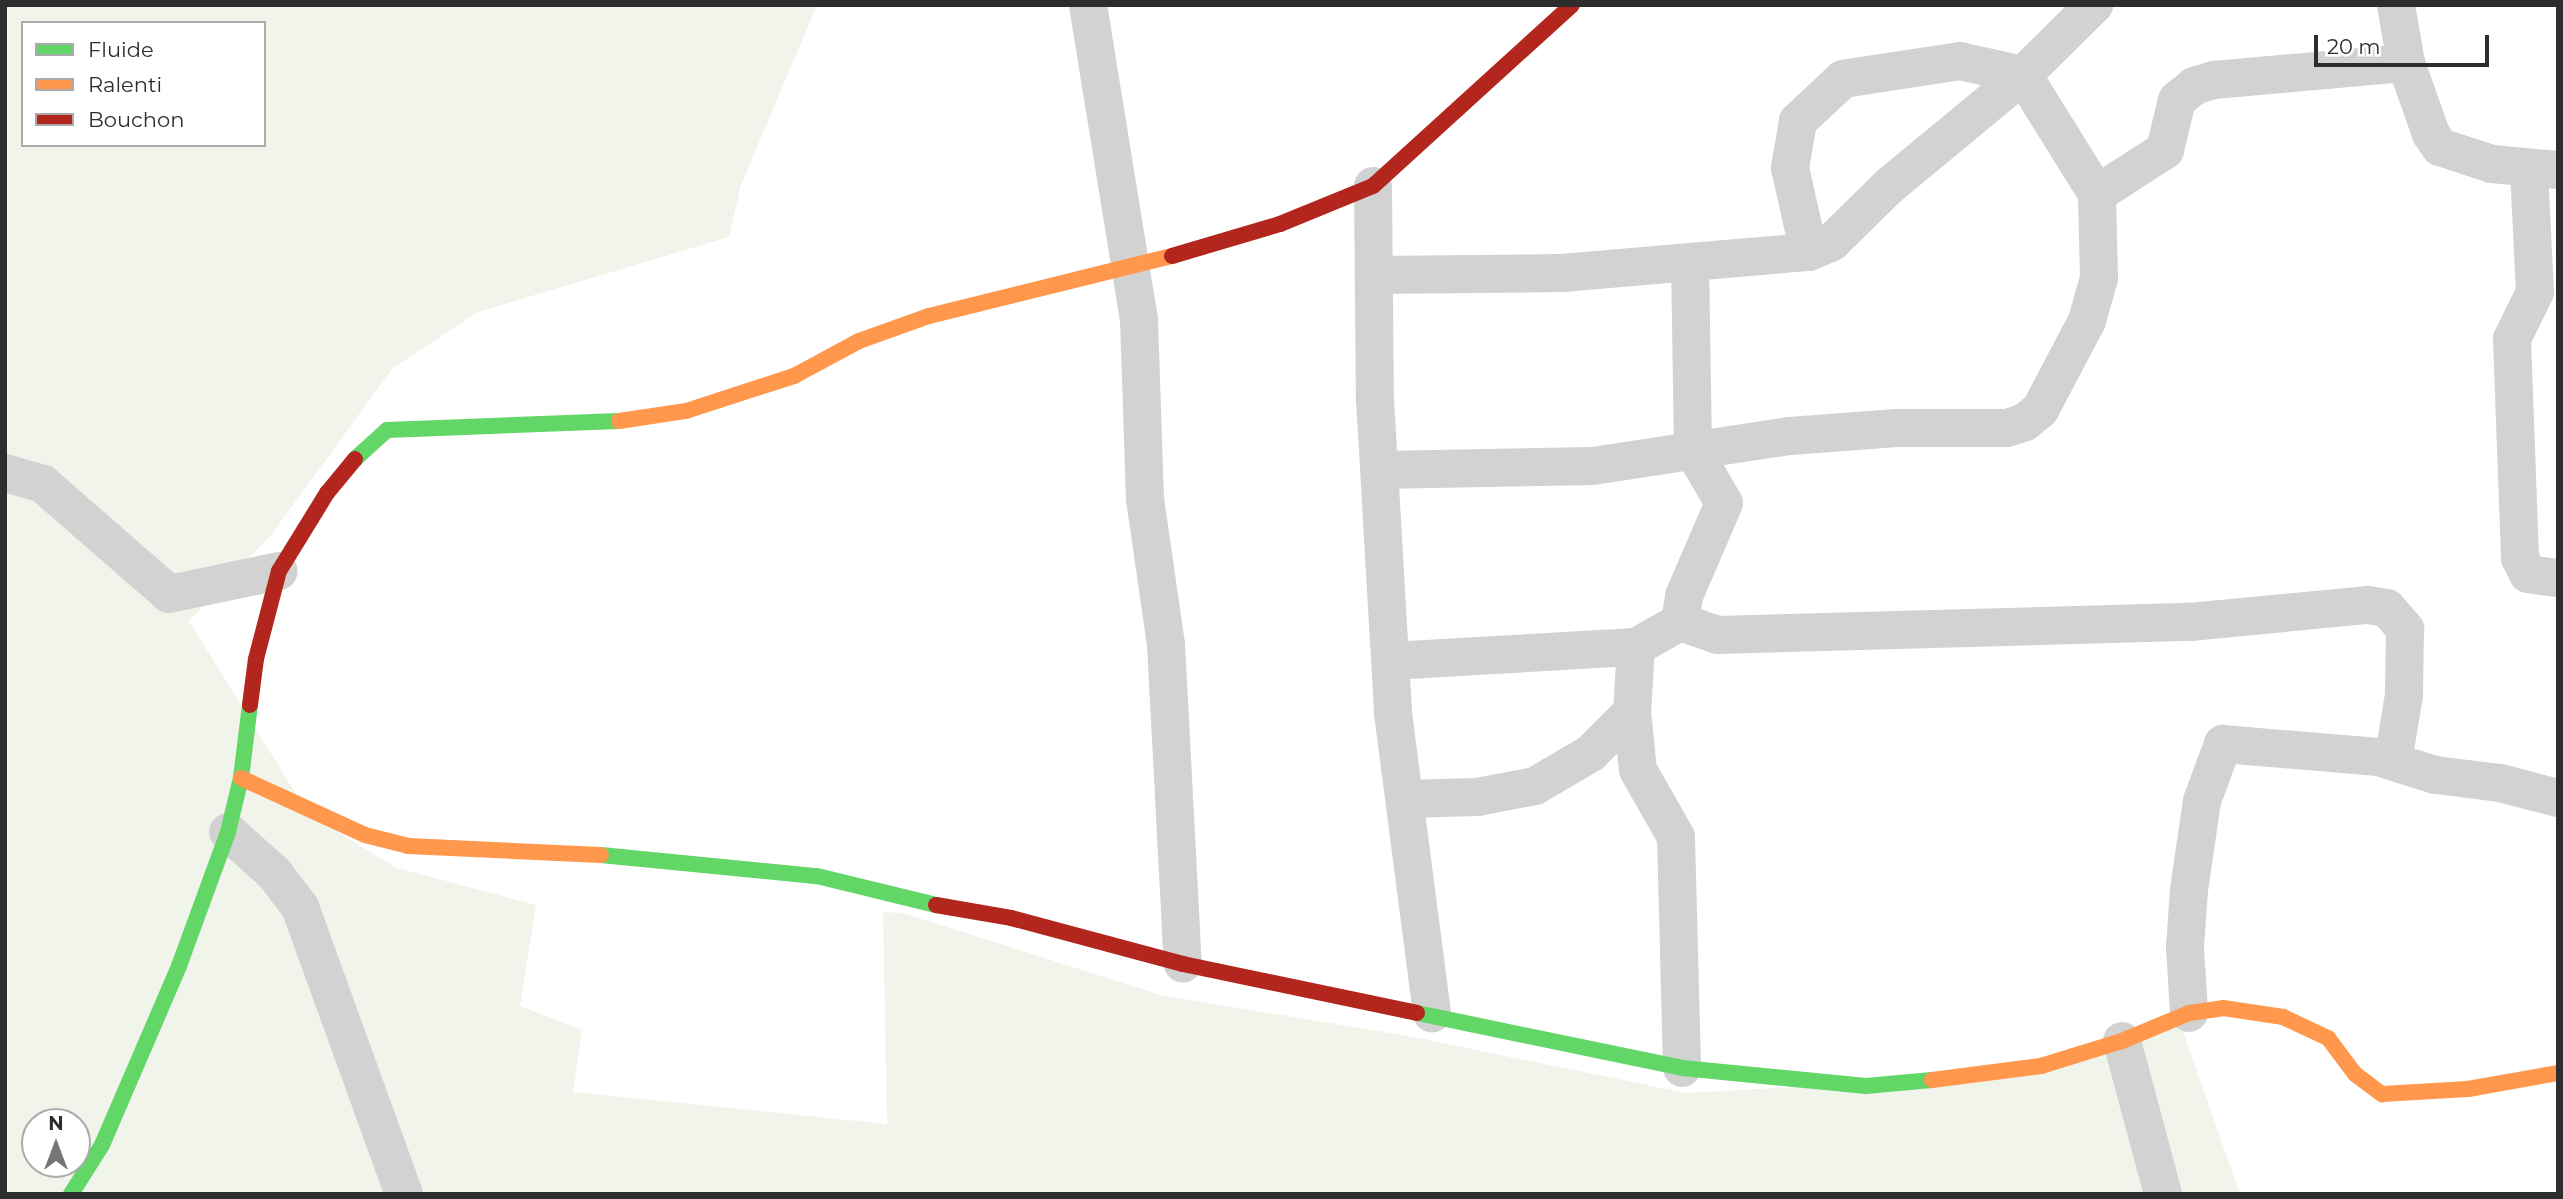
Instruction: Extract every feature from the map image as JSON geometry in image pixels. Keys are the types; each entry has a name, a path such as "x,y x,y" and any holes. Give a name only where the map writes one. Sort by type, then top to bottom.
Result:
{"street":[{"path":"1088,5 1143,359 1145,499 1166,644 1184,964"},
{"path":"71,1194 102,1145 179,966 228,832 241,778 256,659 279,571 327,493 362,450 387,430 597,424 686,411 794,376 859,341 929,316 1129,268 1280,224 1373,186 1572,5"},
{"path":"1374,275 1562,273 1810,252 1832,242 1889,186 2023,75 2094,5"},
{"path":"2396,5 2406,63 2431,134 2440,147 2492,164 2543,170 2535,292 2512,339 2511,353 2520,558 2528,574 2558,578"},
{"path":"1380,470 1593,466 1790,436 1897,428 2007,428 2025,422 2040,410 2087,321 2099,278 2097,194 2023,75 1960,61 1843,79 1798,121 1790,168 1810,252"},
{"path":"2097,194 2165,150 2177,100 2194,86 2223,79 2406,63"},
{"path":"1373,186 1380,470 1391,661 1432,1013"},
{"path":"1680,622 1684,596 1724,503 1693,450 1690,263"},
{"path":"5,473 43,484 169,594 279,571"},
{"path":"1391,661 1636,648 1680,622 1718,635 2190,622 2347,605 2387,608 2405,629 2407,652 2393,761"},
{"path":"1636,648 1632,712 1639,770 1675,837 1682,1068"},
{"path":"1407,799 1477,797 1535,786 1591,753 1632,712"},
{"path":"2189,1013 2185,947 2189,890 2202,801 2220,747 2229,744 2393,761 2435,775 2500,783 2558,798"},
{"path":"241,778 365,835 408,846 663,858 817,876 1011,918 1184,964 1432,1013 1682,1068 1866,1086 2041,1066 2122,1041 2189,1013 2241,1009 2312,1029 2328,1038 2355,1073 2382,1094 2468,1089 2558,1073"},
{"path":"228,832 274,873 300,907 404,1194"},
{"path":"2122,1041 2163,1194"}],"shaded area":[{"path":"5,5 817,5 741,185 729,237 478,312 393,368 271,535 189,621 309,815 397,868 536,905 520,1006 582,1030 573,1092 887,1124 883,912 903,913 1161,995 1408,1036 1686,1093 2029,1074 2178,1017 2240,1194 5,1194"}],"traffic: fast":[{"path":"355,459 387,430 619,421"},
{"path":"71,1194 102,1145 179,966 228,832 241,778 250,705"},
{"path":"601,855 817,876 936,905"},
{"path":"1417,1013 1682,1068 1866,1086 1932,1080"}],"traffic: slow":[{"path":"619,421 686,411 794,376 859,341 929,316 1172,256"},
{"path":"241,778 365,835 408,846 601,855"},
{"path":"1932,1080 2041,1066 2122,1041 2189,1013 2223,1008 2283,1017 2328,1038 2355,1074 2382,1094 2468,1089 2558,1073"}],"traffic: jam":[{"path":"1172,256 1280,224 1373,186 1572,5"},
{"path":"250,705 256,659 279,571 327,493 355,459"},
{"path":"936,905 1011,918 1183,964 1417,1013"}]}
